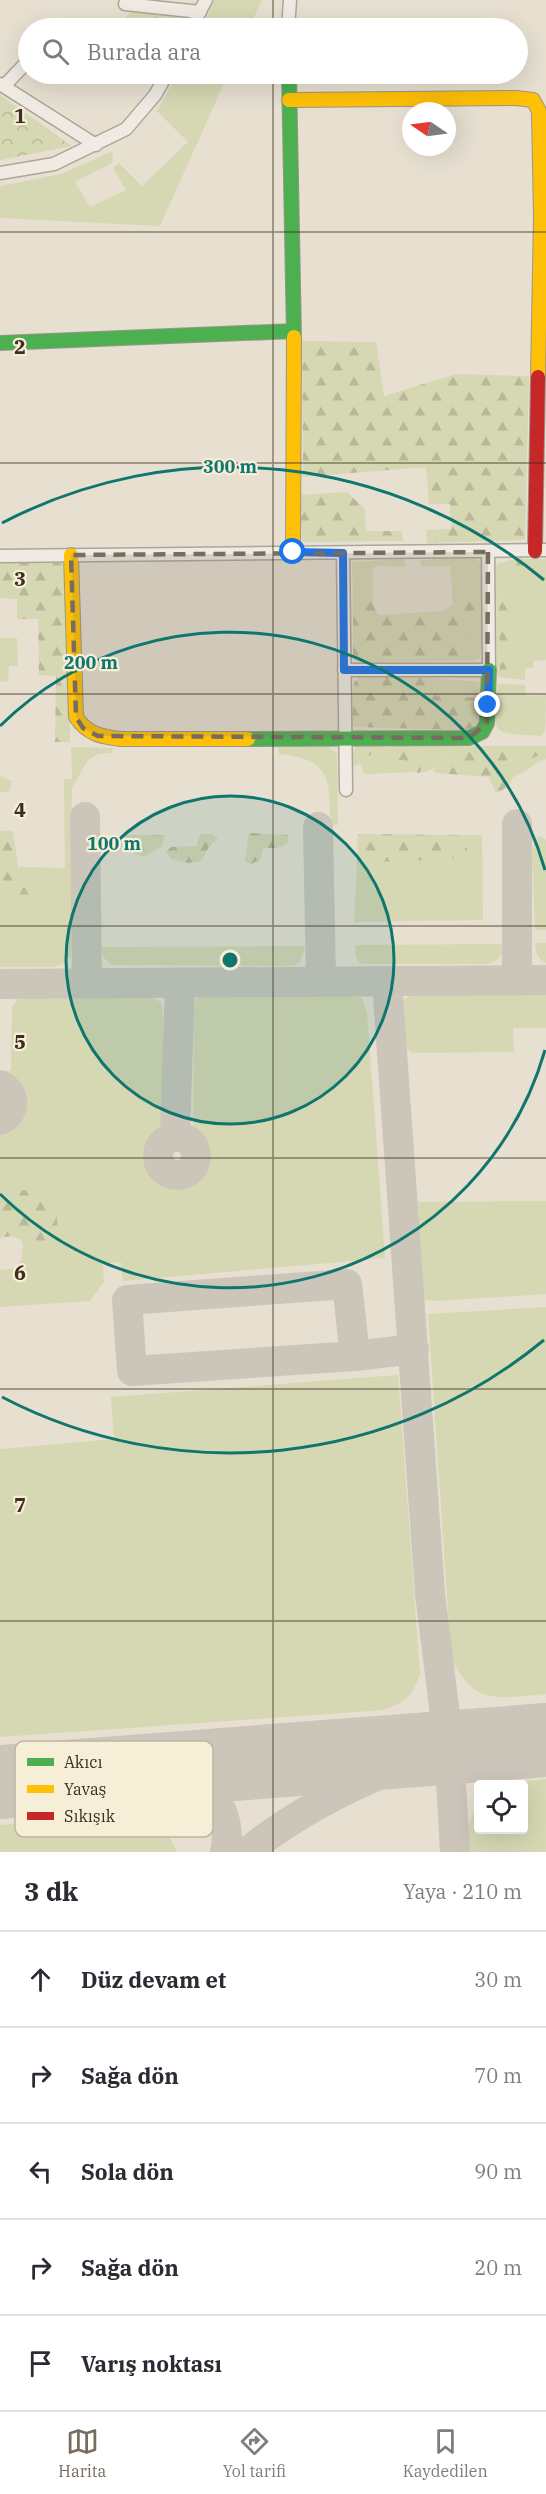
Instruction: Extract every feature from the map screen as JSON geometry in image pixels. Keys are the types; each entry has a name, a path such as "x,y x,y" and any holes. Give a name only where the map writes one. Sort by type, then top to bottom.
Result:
{"street":[{"path":"289,18 290,0"},
{"path":"125,4 203,6"},
{"path":"18,70 2,85 96,145"},
{"path":"0,173 54,164 126,129 155,95 161,84"},
{"path":"289,84 294,331 293,552"},
{"path":"0,556 541,551 544,217 539,111 533,100 516,98 289,100"},
{"path":"0,343 294,331"},
{"path":"71,555 76,717 83,728 98,736 121,739 344,740 469,738 482,732 488,723 488,552"},
{"path":"343,553 346,790"},
{"path":"344,670 489,670"}],"highlighted area":[{"path":"488,552 487,723 469,738 98,736 83,728 76,717 71,555"}],"green space":[{"path":"215,0 262,0 254,18 206,18"},
{"path":"131,11 183,16 182,18 126,18"},
{"path":"172,84 224,84 160,226 0,218 0,186 61,174 113,151 112,163 75,182 90,207 126,190 113,168 119,163 142,186 188,142 157,111"},
{"path":"0,95 72,146 0,160"},
{"path":"302,341 376,342 384,396 456,374 529,376 525,540 427,543 426,530 451,529 450,504 429,504 426,467 303,477"},
{"path":"347,492 365,509 366,531 402,531 403,541 302,542 300,495"},
{"path":"474,558 480,562 483,600 453,604 450,566 421,566 420,560"},
{"path":"405,559 405,567 376,566 373,568 373,599 353,603 352,562"},
{"path":"517,559 516,567 526,571 546,568 546,660 533,661 533,668 525,669 525,680 497,675 496,566 498,563","holes":["504,591 507,601 507,669 501,670 499,593"]},
{"path":"517,559 546,559 546,568 526,571 516,567"},
{"path":"0,562 64,563 70,742 55,742 56,676 39,675 38,619 17,619 17,599 0,598"},
{"path":"504,591 507,601 507,669 500,670 499,592"},
{"path":"373,599 374,607 379,615 444,611 453,604 483,600 483,628 462,635 463,644 467,647 481,646 480,658 473,661 355,662 353,603"},
{"path":"483,628 481,646 467,647 463,644 462,634"},
{"path":"0,638 17,638 18,666 9,666 8,681 0,682"},
{"path":"369,676 432,678 436,696 482,698 483,715 477,727 462,730 355,727 352,721 354,682 359,678"},
{"path":"432,678 479,682 482,698 436,696"},
{"path":"498,684 525,685 526,696 546,695 545,730 541,736 511,734 498,728 496,714"},
{"path":"374,745 386,747 385,756 391,760 404,760 414,772 365,774 360,764"},
{"path":"374,745 371,755 363,757 360,764 353,766 351,753 356,746"},
{"path":"412,745 453,746 440,764 420,773 423,765"},
{"path":"412,745 423,765 420,773 414,772 404,760 391,760 385,756 386,747"},
{"path":"278,746 328,747 337,753 338,825 330,825 327,783 318,766 296,757 279,754"},
{"path":"453,746 546,746 546,753 532,758 517,754 508,762 517,768 514,776 507,786 496,793 489,777 432,771 446,758"},
{"path":"71,747 113,748 112,753 99,754 88,760 72,788 71,957 60,965 52,967 0,967 0,894 35,895 20,880 19,867 65,868 64,779 72,779"},
{"path":"546,753 546,759 514,777 517,768 508,763 517,754 532,758"},
{"path":"0,776 12,781 9,792 0,792"},
{"path":"0,831 13,831 20,879 36,881 35,895 0,894"},
{"path":"249,833 288,835 289,842 278,848 263,848 260,860 251,864 245,862"},
{"path":"200,834 212,834 218,838 209,847 201,861 188,863 171,859 166,852 171,847 197,846"},
{"path":"358,834 465,835 468,858 357,863"},
{"path":"124,835 165,835 162,846 144,857 136,854"},
{"path":"465,835 482,835 483,920 354,922 357,863 467,858"},
{"path":"541,836 546,840 546,930 535,930 532,855 535,841"},
{"path":"535,943 546,943 546,963 538,955"},
{"path":"504,944 500,957 488,964 362,964 355,951 355,945"},
{"path":"305,946 300,962 293,966 112,965 104,958 100,947"},
{"path":"546,993 546,1028 513,1028 514,1052 412,1053 402,1042 400,1036 401,1002 412,994"},
{"path":"143,994 161,1002 163,1018 163,1130 151,1148 149,1161 155,1174 161,1180 169,1183 172,1188 183,1188 184,1183 194,1181 201,1169 206,1152 206,1147 193,1127 196,999 205,994 343,995 362,998 367,1012 385,1258 123,1281 121,1262 103,1264 104,1282 90,1301 0,1307 0,1270 16,1268 21,1260 23,1244 59,1246 29,1190 0,1191 0,1131 10,1128 21,1110 25,1094 6,1071 11,1071 12,1007 18,999 27,998"},
{"path":"29,1190 56,1207 59,1247 23,1244 21,1240 11,1236 0,1238 0,1191"},
{"path":"546,1201 546,1294 425,1300 418,1202"},
{"path":"546,1307 546,1694 514,1697 489,1696 468,1684 451,1656 428,1314"},
{"path":"398,1375 420,1674 408,1697 384,1710 0,1737 0,1449 114,1439 111,1397"},
{"path":"546,1779 546,1852 468,1852 467,1829 474,1812 474,1834 528,1834 528,1781"},
{"path":"15,1824 15,1837 168,1837 177,1852 0,1852 0,1825"}],"taxiway":[{"path":"85,817 87,984"},
{"path":"517,824 517,981"},
{"path":"318,827 321,981"},
{"path":"0,984 546,980"},
{"path":"387,981 430,1594 449,1747 455,1852"},
{"path":"175,1136 180,983"},
{"path":"0,1085 12,1097 12,1108 6,1117 0,1120"},
{"path":"177,1137 184,1138 190,1143 195,1149 196,1156 195,1163 190,1169 184,1174 177,1175 170,1174 164,1169 159,1163 158,1156 159,1149 164,1143 170,1138 177,1137"},
{"path":"355,1356 347,1284 127,1300 132,1371 355,1356 414,1349"},
{"path":"247,1852 316,1805 391,1769 443,1748"},
{"path":"213,1796 224,1818 227,1841 225,1852"}],"runway":[{"path":"213,1766 546,1740"},
{"path":"0,1782 15,1781"}],"traffic: fast":[{"path":"289,84 294,337"},
{"path":"0,343 294,331"},
{"path":"248,739 469,738 482,732 487,723 489,670"}],"traffic: slow":[{"path":"289,100 516,98 533,100 539,111 541,217 538,377"},
{"path":"293,552 294,337"},
{"path":"71,555 76,717 80,723 96,734 121,739 248,739"}],"traffic: jam":[{"path":"535,551 538,377"}],"route":[{"path":"293,552 343,553 344,670 489,670 488,705"}]}
